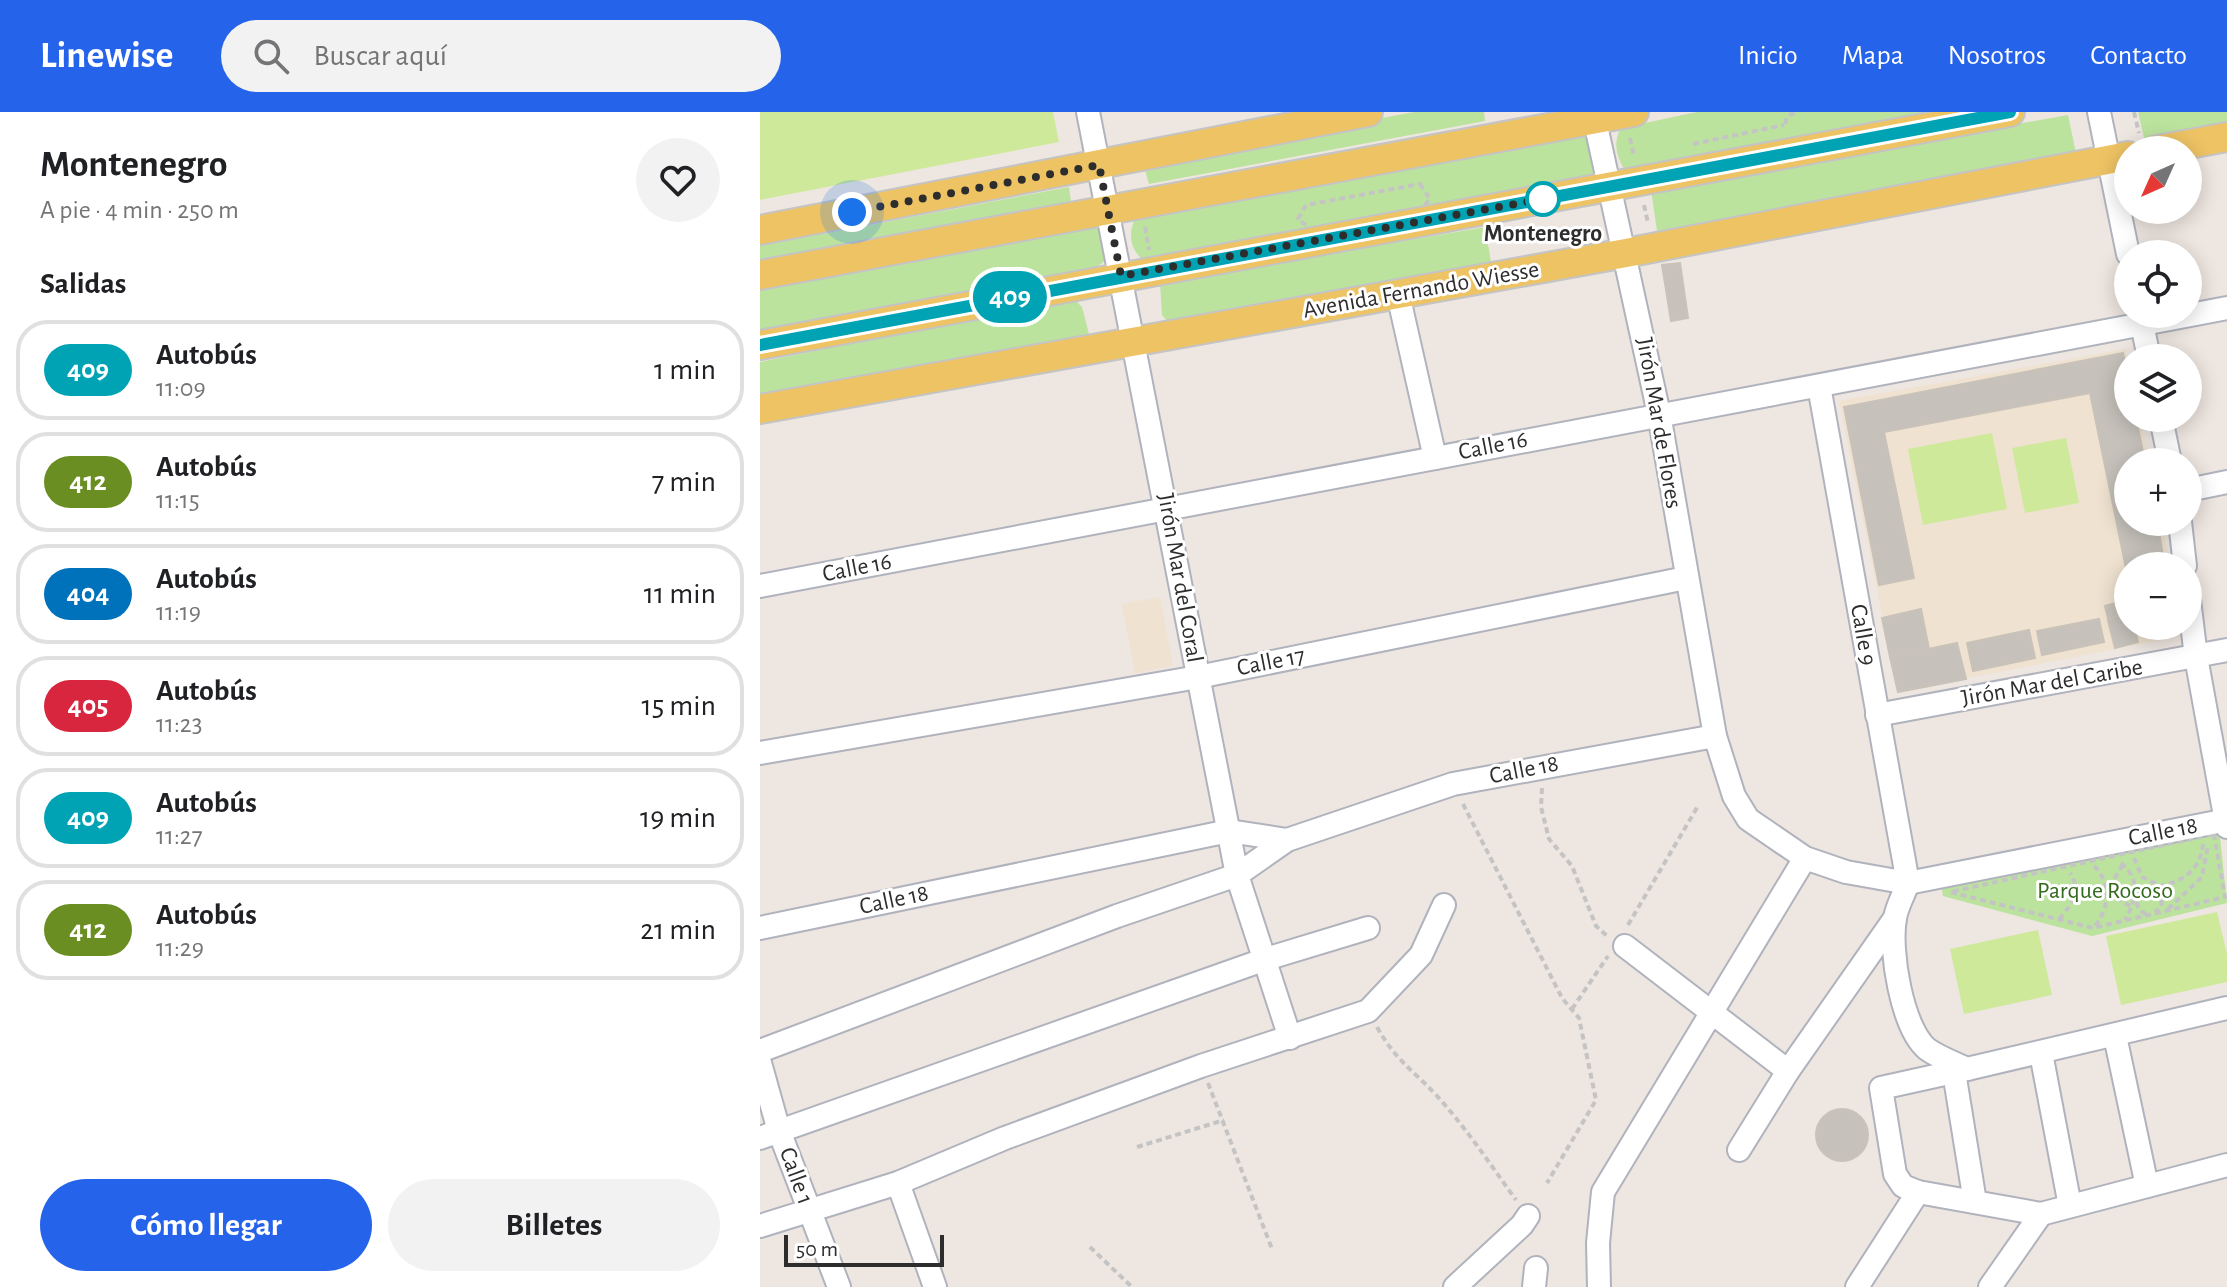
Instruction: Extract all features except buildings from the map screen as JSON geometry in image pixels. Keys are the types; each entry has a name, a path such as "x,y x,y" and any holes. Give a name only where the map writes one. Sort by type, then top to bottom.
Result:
{"main road":[{"path":"760,345 2010,112"},
{"path":"760,230 1099,165 1271,122 1356,113"},
{"path":"760,275 1594,116 1630,119"},
{"name":"Avenida Fernando Wiesse","path":"2202,141 2227,137"},
{"name":"Avenida Fernando Wiesse","path":"760,409 1626,253 2114,156"}],"street":[{"name":"Jirón Mar del Coral","path":"1088,112 1168,509 1237,875 1290,1038"},
{"path":"2099,112 2120,136"},
{"name":"Jirón Mar de Flores","path":"1594,116 1612,187 1659,414 1715,736"},
{"path":"1398,294 1435,458"},
{"name":"Calle 16","path":"2202,311 2227,308"},
{"name":"Calle 16","path":"760,586 1819,386 2114,325"},
{"name":"Calle 9","path":"1819,386 1908,883"},
{"path":"2202,487 2227,482"},
{"name":"Calle 17","path":"760,753 1198,677 1686,578"},
{"path":"2194,640 2219,827"},
{"name":"Jirón Mar del Caribe","path":"1877,715 2227,650"},
{"name":"Calle 18","path":"760,928 1229,831 1287,840 1453,784 1715,736 1740,810 1805,858 1846,872 1908,883 2219,827"},
{"path":"760,1051 1117,916 1237,875 1287,840"},
{"path":"1599,1287 1598,1243 1603,1192 1805,858"},
{"path":"1739,1150 1788,1071 1895,918 1908,883"},
{"path":"760,1226 898,1183 1005,1138 1201,1066 1368,1011 1421,955 1444,905"},
{"path":"1895,918 1896,970 1910,1026 1928,1050 1960,1070"},
{"path":"770,1134 1266,959 1368,928"},
{"path":"1625,938 1712,1015 1788,1071"},
{"path":"2227,1008 1881,1088 1895,1174 1903,1186 1918,1192 2041,1214 2227,1165"},
{"path":"2115,1036 2147,1186"},
{"path":"2041,1053 2070,1206"},
{"name":"Calle 1","path":"760,1063 770,1134 808,1209 839,1287"},
{"path":"1960,1070 1975,1202"},
{"path":"898,1183 935,1287"},
{"path":"1857,1287 1918,1192"},
{"path":"1990,1287 2041,1214"},
{"path":"1455,1287 1528,1216"}],"path":[{"path":"1679,147 1784,125 1787,117 1795,112"},
{"path":"2134,112 2134,136"},
{"path":"1630,119 1636,165"},
{"path":"1634,156 1649,153"},
{"path":"1298,219 1306,205 1420,184 1430,199 1422,208"},
{"path":"1642,193 1649,230"},
{"path":"1142,214 1150,255"},
{"path":"1545,766 1541,807 1549,839 1572,866 1596,926 1616,944 1572,1009"},
{"path":"1453,784 1562,998 1579,1018 1596,1100 1547,1183"},
{"path":"1625,938 1698,806"},
{"path":"2132,852 2142,877 2161,886 2190,875 2219,827"},
{"path":"2219,827 2214,834 2225,897 2093,928 1950,892 2132,852 2219,827"},
{"path":"2166,911 2202,877 2219,827"},
{"path":"2113,856 2135,879 2135,897 2125,920"},
{"path":"2089,861 2102,874 2107,888 2103,915 2093,928"},
{"path":"2123,865 2110,885 2111,895 2132,907"},
{"path":"2059,919 2075,898 2074,877 2065,867"},
{"path":"2135,897 2144,888 2155,888 2162,896 2161,907 2151,914"},
{"path":"2135,897 2139,910 2151,914"},
{"path":"1368,1011 1392,1054 1436,1094 1484,1151 1528,1216"},
{"path":"1201,1066 1272,1249"},
{"path":"1137,1147 1224,1120"},
{"path":"1090,1247 1132,1287"}],"shaded area":[{"path":"2114,351 2114,432 2143,432 2146,448 2114,448 2114,536 2164,536 2168,552 2114,552 2114,640 2160,640 1898,692 1839,401"},
{"path":"1160,597 1173,666 1135,673 1122,604"}],"green space":[{"path":"760,112 1053,112 1059,142 760,200"},
{"path":"1414,112 1484,112 1485,121 1149,184 1143,163"},
{"path":"1697,112 1966,112 1627,173 1617,151 1621,128"},
{"path":"2138,112 2227,112 2227,125 2174,136 2144,136"},
{"path":"2068,115 2076,153 1657,231 1651,190"},
{"path":"1576,134 1587,135 1601,171 1595,179 1146,262 1132,243 1131,231 1135,219"},
{"path":"1069,187 1071,202 760,261 760,246"},
{"path":"1090,225 1101,227 1105,261 1095,268 760,330 760,290"},
{"path":"1485,227 1491,262 1169,323 1162,315 1160,283"},
{"path":"1074,299 1082,307 1090,338 760,402 760,362"},
{"path":"1992,433 2007,509 1923,525 1908,449"},
{"path":"2066,438 2079,503 2025,513 2012,448"},
{"name":"Parque Rocoso","path":"2219,827 2227,903 2092,936 1943,896 1941,885"},
{"path":"2217,912 2227,954 2227,982 2121,1005 2106,936"},
{"path":"2038,930 2052,995 1964,1014 1950,949"}],"bus line":[{"name":"409","path":"760,345 2010,112"}],"place":[{"name":"Montenegro","path":"1543,199"}],"route":[{"path":"852,212 1099,165 1121,276 1543,199"}]}
